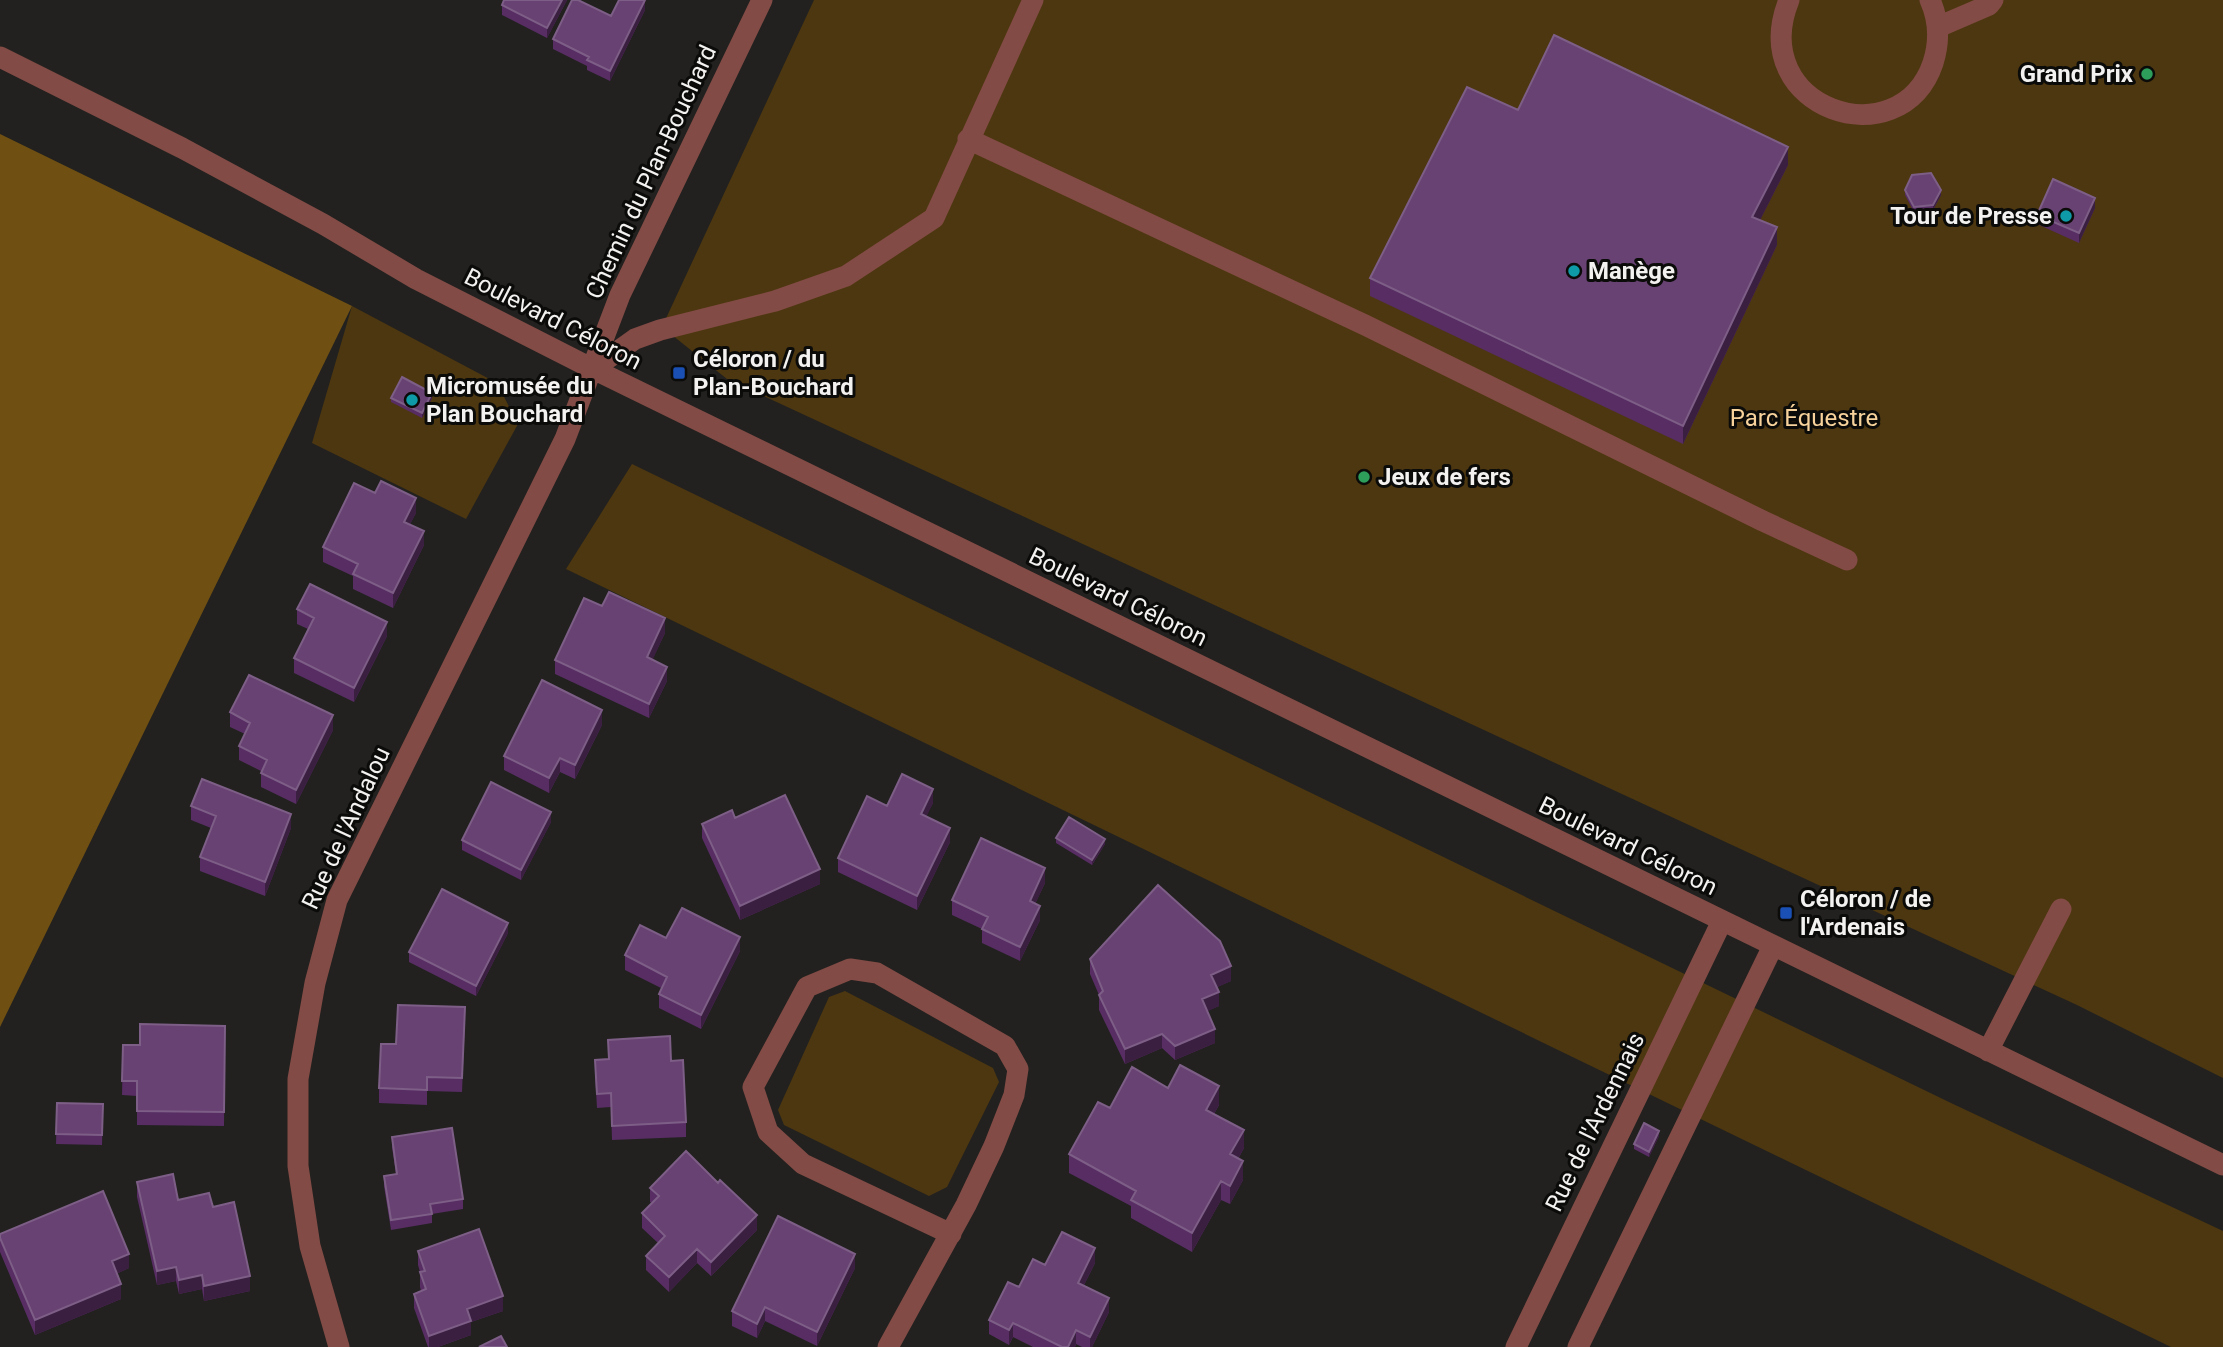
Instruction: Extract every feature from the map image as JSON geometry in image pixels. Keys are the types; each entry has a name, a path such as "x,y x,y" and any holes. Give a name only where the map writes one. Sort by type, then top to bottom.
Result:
{"street":[{"name":"Chemin du Plan-Bouchard","path":"593,369 620,295 762,0"},
{"path":"593,369 635,339 660,330 775,301 846,276 934,218 1033,0"},
{"path":"1789,0 1781,19 1780,45 1787,69 1802,91 1822,106 1846,114 1872,114 1897,106 1916,92 1930,72 1937,51 1938,27 1930,0"},
{"path":"1938,27 1989,5 1993,0"},
{"name":"Boulevard Céloron","path":"0,57 182,148 323,224 416,279 593,369 2223,1165"},
{"path":"968,139 1365,325 1847,560"},
{"name":"Rue de l'Andalou","path":"332,1345 310,1246 298,1166 298,1079 314,984 337,900 565,439 593,369"},
{"path":"1988,1051 2061,909"},
{"name":"Rue de l'Ardennais","path":"1516,1347 1722,921"},
{"path":"1578,1347 1773,946"},
{"path":"888,1347 951,1234 995,1146 1014,1095 1018,1069 1004,1046 877,974 850,969 807,987 753,1087 768,1132 803,1164 951,1234"}],"green space":[{"name":"Parc Équestre","path":"814,0 2223,0 2223,1078 2077,1005 727,379 662,327"},
{"path":"352,306 497,383 518,424 466,519 312,443"},
{"path":"632,464 1951,1103 2223,1231 2223,1347 2171,1347 566,569"},
{"path":"845,991 993,1068 999,1082 947,1187 929,1196 784,1125 778,1110 829,997"}],"shaded area":[{"path":"0,134 352,306 0,1027"}],"building":[{"path":"504,0 562,0 547,28 502,5"},
{"path":"572,0 578,0 611,16 619,0 645,0 610,71 553,39"},
{"name":"Manège","path":"1554,35 1788,147 1752,217 1777,227 1683,426 1370,278 1467,87 1518,110"},
{"path":"1931,173 1941,190 1933,205 1914,207 1905,190 1912,175"},
{"name":"Tour de Presse","path":"2053,179 2095,198 2079,233 2037,215"},
{"name":"Micromusée du Plan Bouchard","path":"402,377 432,393 422,413 391,398"},
{"path":"381,481 416,498 404,522 424,531 393,593 353,574 358,564 323,547 354,483 375,493"},
{"path":"310,584 387,622 354,688 294,658 314,618 297,609"},
{"path":"609,592 665,618 647,657 667,667 649,704 555,660 584,598 602,606"},
{"path":"249,675 333,715 296,790 261,773 267,760 239,746 250,723 230,712"},
{"path":"542,680 602,710 575,765 560,758 549,778 504,756"},
{"path":"902,774 933,789 921,814 950,828 917,896 838,858 867,796 887,806"},
{"path":"202,779 291,814 265,882 200,857 216,816 191,806"},
{"path":"491,782 551,812 521,870 462,840"},
{"path":"785,795 820,869 740,906 702,824 732,810 735,818"},
{"path":"1069,817 1105,839 1092,860 1056,838"},
{"path":"981,838 1045,868 1030,901 1040,906 1020,947 982,929 988,917 952,900"},
{"path":"1158,885 1220,941 1231,966 1211,975 1219,992 1202,999 1215,1029 1175,1046 1162,1034 1125,1049 1099,995 1103,991 1090,959"},
{"path":"442,889 508,923 476,986 409,952"},
{"path":"682,908 740,937 701,1015 659,994 667,977 625,955 640,925 666,938"},
{"path":"398,1005 465,1007 462,1078 427,1077 427,1090 379,1088 381,1044 396,1044"},
{"path":"140,1024 225,1026 224,1112 137,1111 137,1081 122,1081 123,1045 140,1045"},
{"path":"670,1036 671,1061 683,1060 686,1122 612,1126 611,1093 597,1094 595,1060 609,1059 608,1040"},
{"path":"1180,1065 1219,1086 1206,1110 1244,1130 1230,1154 1243,1161 1230,1186 1221,1181 1192,1233 1131,1200 1136,1191 1069,1154 1098,1102 1110,1108 1132,1067 1168,1088"},
{"path":"57,1103 103,1104 102,1135 56,1134"},
{"path":"1644,1123 1659,1131 1649,1152 1634,1144"},
{"path":"452,1128 463,1199 430,1204 432,1214 391,1220 384,1176 397,1174 392,1137"},
{"path":"686,1151 718,1183 720,1180 757,1215 711,1262 697,1249 669,1277 646,1256 665,1236 642,1213 659,1196 650,1188"},
{"path":"173,1174 178,1200 209,1193 213,1207 234,1202 250,1276 204,1286 202,1275 179,1280 176,1267 157,1271 137,1182"},
{"path":"103,1191 129,1254 112,1261 121,1284 35,1320 0,1234"},
{"path":"778,1216 855,1254 817,1332 765,1307 757,1324 732,1311"},
{"path":"479,1229 503,1296 467,1309 471,1321 429,1336 414,1294 426,1289 420,1272 425,1271 418,1251"},
{"path":"1062,1232 1095,1248 1078,1283 1109,1298 1090,1337 1076,1330 1068,1347 1062,1347 1013,1323 1009,1330 989,1320 1008,1282 1019,1287 1033,1259 1045,1265"},
{"path":"501,1336 507,1347 479,1347"}],"place":[{"name":"Grand Prix","path":"2147,74"},
{"name":"Tour de Presse","path":"2066,216"},
{"name":"Manège","path":"1574,271"},
{"name":"Céloron / du Plan-Bouchard","path":"679,373"},
{"name":"Micromusée du Plan Bouchard","path":"412,400"},
{"name":"Jeux de fers","path":"1364,477"},
{"name":"Céloron / de l'Ardenais","path":"1786,913"}]}
